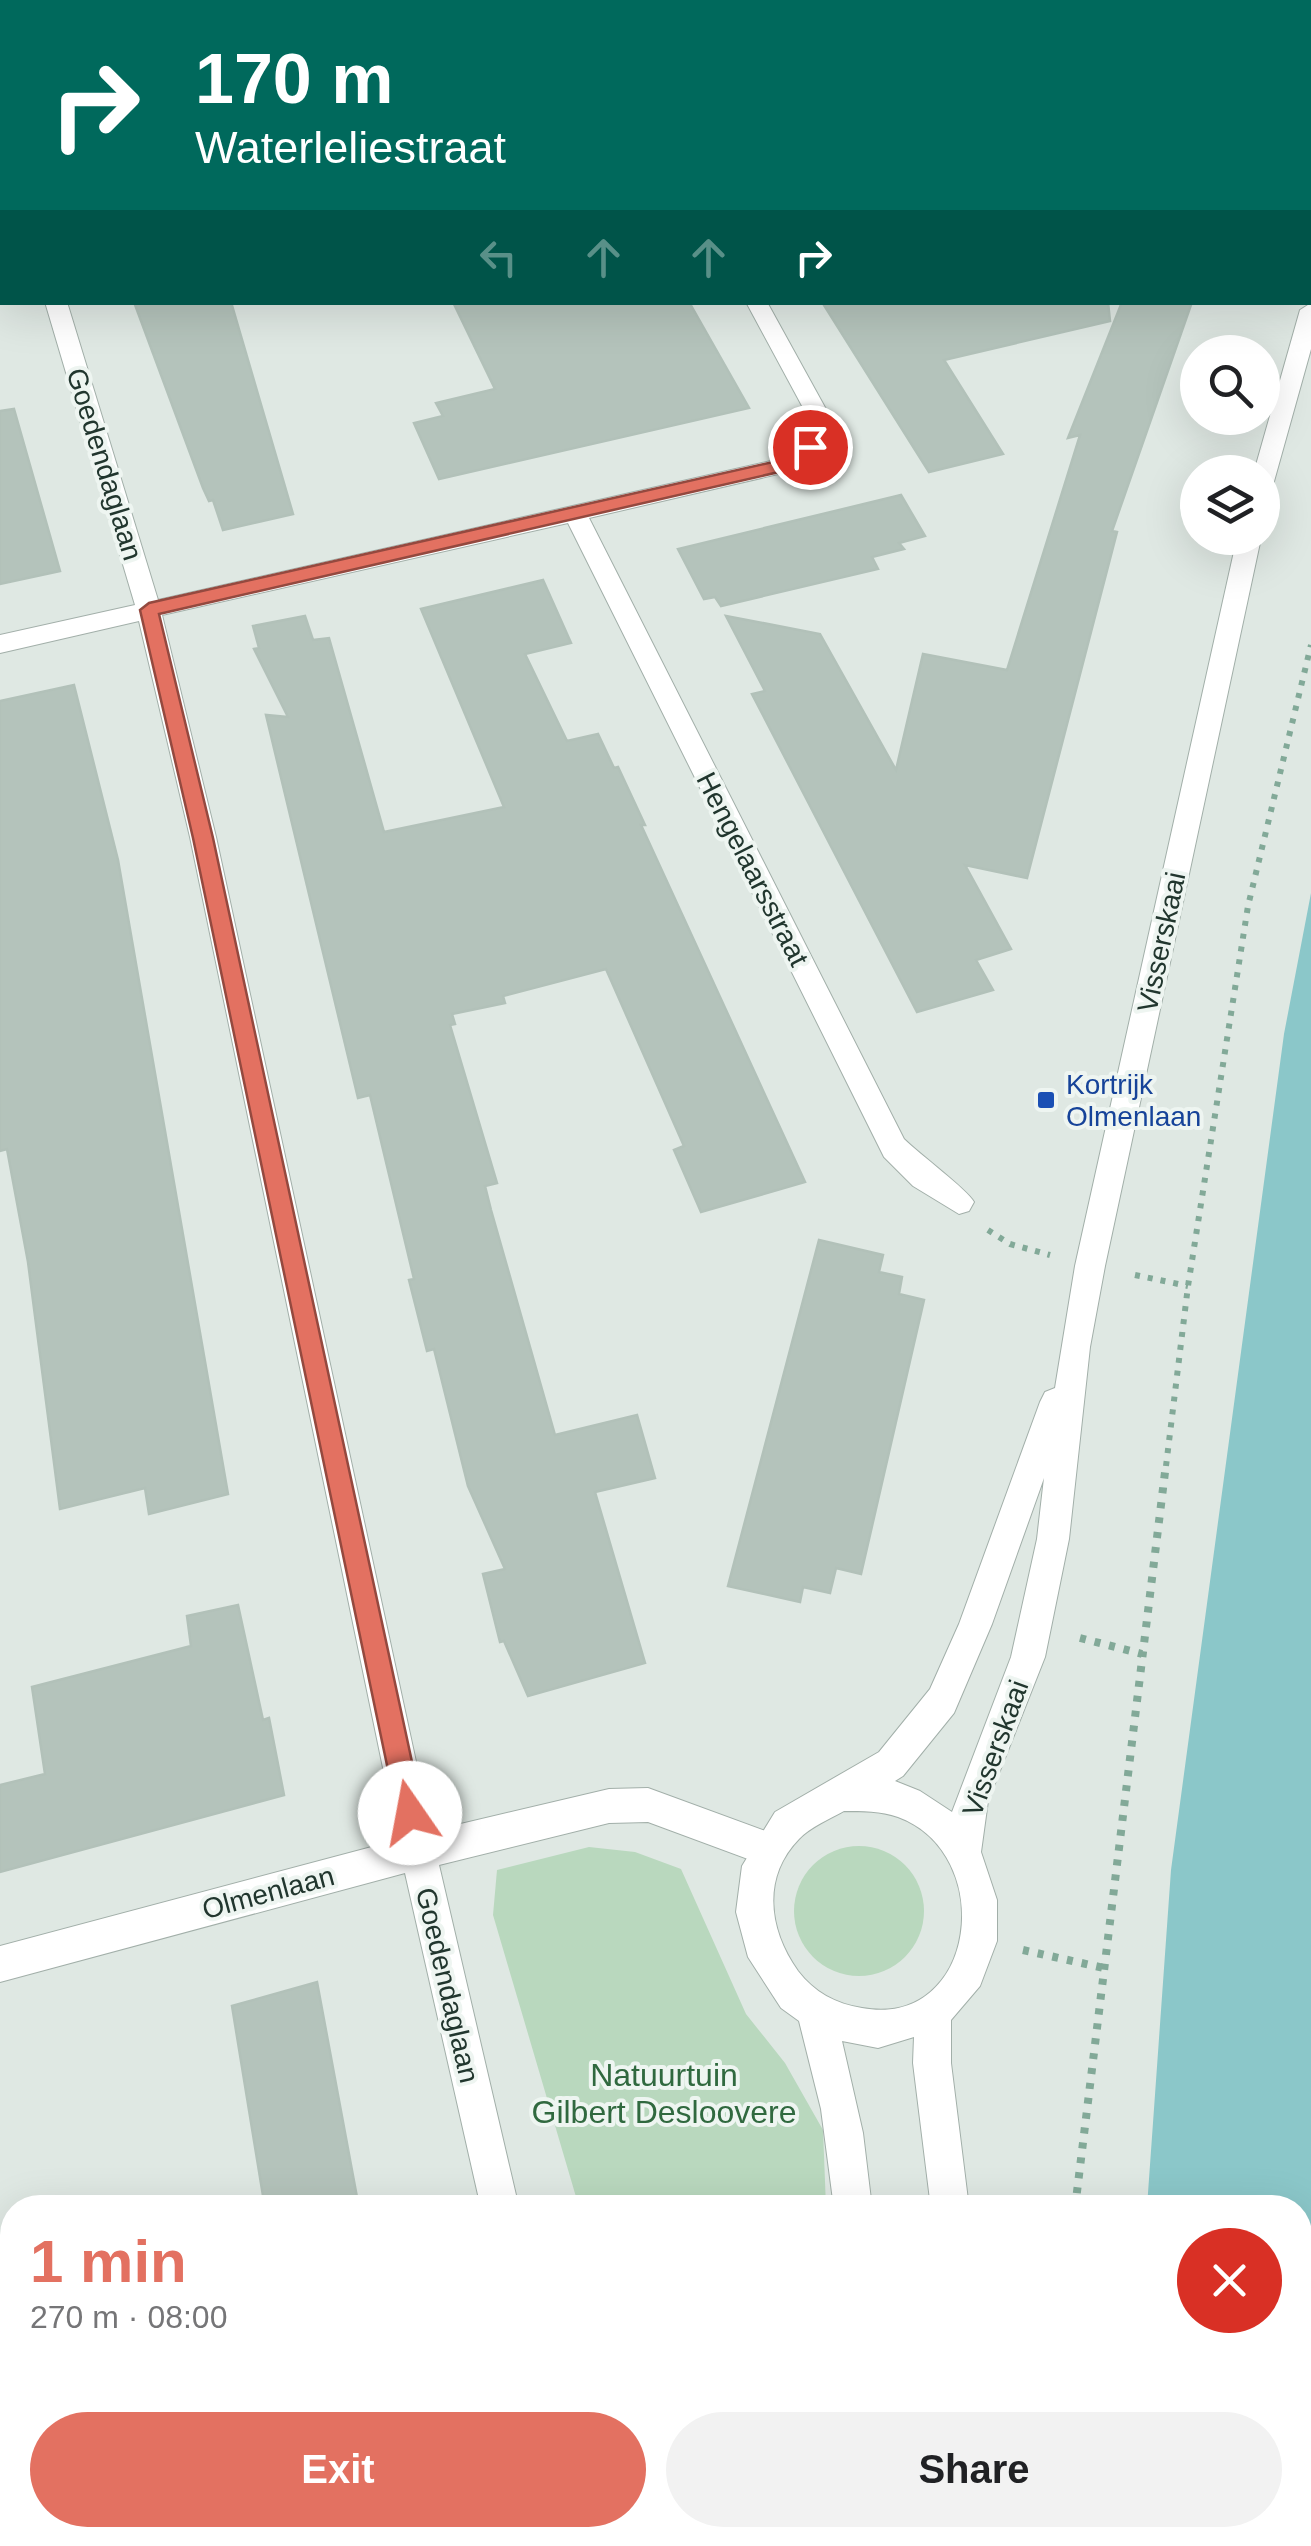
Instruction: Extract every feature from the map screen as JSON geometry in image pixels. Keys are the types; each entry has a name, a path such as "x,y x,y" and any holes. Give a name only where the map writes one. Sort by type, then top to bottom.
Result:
{"street":[{"name":"Goedendaglaan","path":"57,305 149,610 203,838 418,1852 497,2195"},
{"path":"0,644 792,464 827,431 758,305"},
{"path":"1270,455 1311,310"},
{"name":"Hengelaarsstraat","path":"575,514 894,1148 922,1177 959,1202"},
{"name":"Visserskaai","path":"963,1852 971,1800 1028,1657 1052,1538 1076,1348 1245,555"},
{"name":"Visserskaai","path":"841,1794 892,1764 942,1700 1010,1532 1076,1348"},
{"path":"841,1794 876,1794 910,1804 940,1824 963,1852 976,1882 982,1915 979,1941 965,1978 933,2012 882,2029 848,2026 815,2012 785,1988 764,1956 754,1920 754,1883 767,1848 786,1823 811,1805 841,1794"},
{"name":"Olmenlaan","path":"0,1964 418,1852 608,1806 648,1805 767,1848"},
{"path":"815,2012 835,2075 846,2129 852,2195"},
{"path":"933,2012 932,2064 948,2195"}],"path":[{"path":"1077,2195 1188,1286 1248,906 1311,645"},
{"path":"979,1941 1104,1968"}],"green space":[{"path":"859,1846 884,1851 905,1865 919,1886 924,1911 919,1936 905,1957 884,1971 859,1976 834,1971 813,1957 799,1936 794,1911 799,1886 813,1865 834,1851"},
{"name":"Natuurtuin Gilbert Desloovere","path":"589,1847 635,1852 681,1869 746,2014 785,2063 823,2130 826,2195 575,2195 493,1915 497,1870"}],"water":[{"path":"1311,893 1311,2195 1148,2195 1171,1870 1284,1034"}],"building":[{"path":"135,305 232,305 293,514 223,530 213,500 209,501"},
{"path":"454,305 691,305 749,408 439,479 414,423 443,416 436,403 495,389"},
{"path":"824,305 1108,305 1110,321 944,360 1003,454 929,472"},
{"path":"1121,305 1191,305 1112,531 1117,532 1027,878 965,865 1011,949 976,960 993,990 917,1012 752,694 765,691 726,616 820,634 896,770 923,654 1007,670 1080,435 1068,438"},
{"path":"14,409 60,571 0,584 0,411"},
{"path":"901,495 925,536 899,543 904,549 872,557 878,569 721,606 715,597 704,599 678,549"},
{"path":"543,580 571,643 525,654 567,741 598,734 614,768 618,767 805,1182 701,1212 674,1150 684,1146 606,969 503,996 505,1003 452,1014 455,1024 450,1025 497,1183 485,1186 555,1435 637,1415 655,1478 595,1492 645,1663 528,1696 504,1641 500,1642 483,1574 505,1569 468,1486 434,1349 427,1351 370,1095 358,1098 266,715 288,717 254,649 259,648 253,626 305,616 313,640 329,638 384,832 504,807 421,609"},
{"path":"74,685 118,860 228,1494 149,1514 145,1488 60,1509 28,1262 7,1149 0,1151 0,701"},
{"path":"819,1240 883,1255 879,1272 902,1277 899,1294 924,1300 861,1574 836,1568 830,1593 803,1587 800,1602 728,1586"},
{"path":"238,1605 263,1720 269,1718 284,1795 0,1872 0,1785 45,1774 32,1687 191,1646 187,1616"},
{"path":"317,1982 357,2195 263,2195 232,2006"}],"place":[{"name":"Kortrijk Olmenlaan","path":"1046,1100"}],"route":[{"path":"410,1813 203,838 149,610 792,464 810,447"}]}
